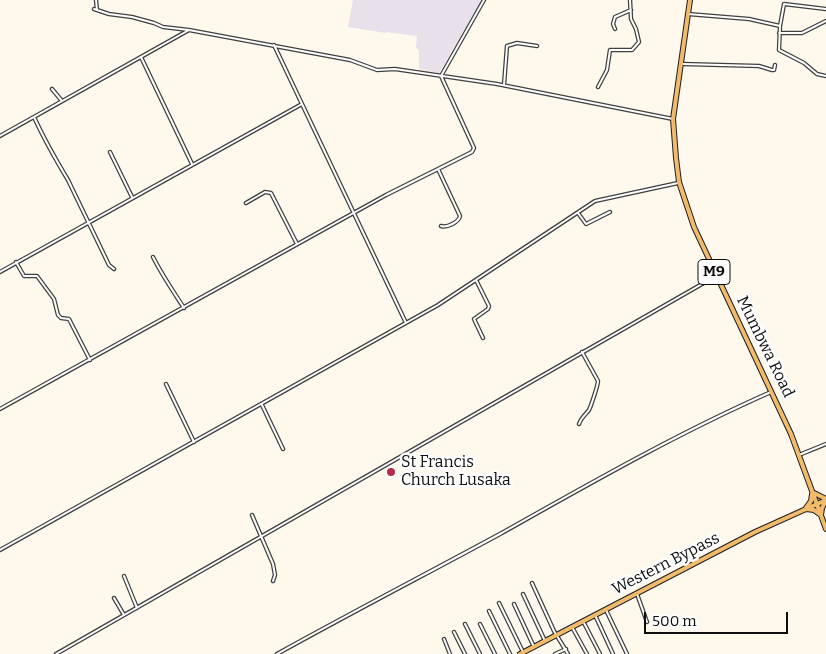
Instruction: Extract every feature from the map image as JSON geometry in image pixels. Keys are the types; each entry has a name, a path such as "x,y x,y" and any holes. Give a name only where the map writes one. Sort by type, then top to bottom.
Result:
{"main road":[{"name":"Mumbwa Road","path":"690,0 673,119 679,182 694,227 772,391 799,455 825,525"},
{"path":"812,491 826,500 821,515 814,510 804,509 811,501 812,491"},
{"name":"Western Bypass","path":"521,653 804,509 826,500"}],"street":[{"path":"96,0 96,10 132,17 163,27 189,30 350,60 377,70 395,69 504,86 673,119"},
{"path":"441,76 484,0"},
{"path":"598,87 607,70 610,50 632,50 639,43 636,29 631,19 630,0"},
{"path":"826,10 785,3 783,4 779,33 779,51 804,63 817,74 826,76"},
{"path":"615,29 613,24 615,17 631,10"},
{"path":"688,14 749,18 780,26"},
{"path":"779,33 802,33 826,21"},
{"path":"0,136 189,30"},
{"path":"504,86 507,46 517,43 537,46"},
{"path":"274,45 406,323"},
{"path":"141,57 192,164"},
{"path":"680,64 713,63 759,66 772,70 775,69 775,65"},
{"path":"0,409 353,213 472,152 474,150 441,76"},
{"path":"52,89 62,101"},
{"path":"0,272 302,104"},
{"path":"34,117 47,144 62,168 109,265 114,268"},
{"path":"110,152 132,198"},
{"path":"438,169 460,216 459,220 446,227 441,226"},
{"path":"0,550 438,305 600,200 679,182"},
{"path":"246,204 265,192 271,193 297,244"},
{"path":"578,213 586,224 610,212"},
{"path":"153,257 162,276 167,280 184,308"},
{"path":"16,262 24,276 36,276 54,299 58,315 69,319 90,360"},
{"path":"56,654 331,498 477,412 527,386 582,352 716,276"},
{"path":"476,280 489,306 488,309 473,320 483,338"},
{"path":"579,424 590,407 598,385 598,381 582,352"},
{"path":"166,384 194,442"},
{"path":"277,654 708,420 772,391"},
{"path":"262,405 283,449"},
{"path":"799,455 826,444"},
{"path":"252,515 274,568 275,576 273,581"},
{"path":"124,576 137,608"},
{"path":"532,583 556,635 568,654"},
{"path":"523,594 545,641"},
{"path":"637,594 647,622"},
{"path":"114,598 124,615"},
{"path":"499,603 521,653"},
{"path":"514,604 534,647"},
{"path":"606,610 627,654"},
{"path":"489,611 510,654"},
{"path":"596,615 613,654"},
{"path":"583,622 600,654"},
{"path":"465,624 480,654"},
{"path":"480,624 494,654"},
{"path":"572,627 587,654"},
{"path":"454,632 465,654"},
{"path":"444,639 450,654"},
{"path":"555,654 566,649"}],"shaded area":[{"path":"353,0 482,0 439,73 419,69 419,50 416,48 417,36 348,27"}],"place":[{"name":"St Francis Church Lusaka","path":"391,472"}]}
